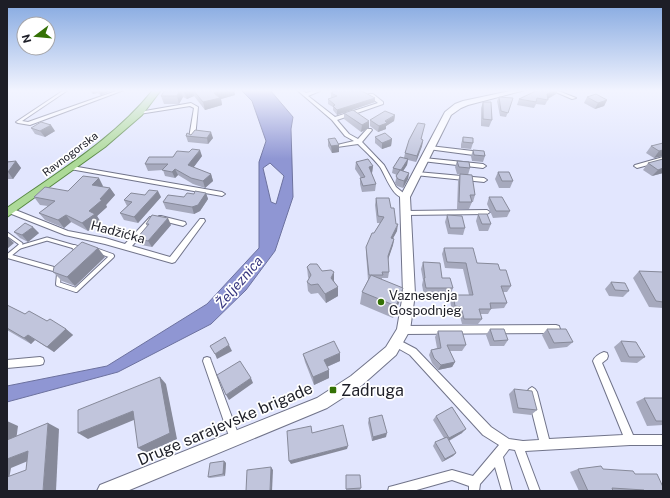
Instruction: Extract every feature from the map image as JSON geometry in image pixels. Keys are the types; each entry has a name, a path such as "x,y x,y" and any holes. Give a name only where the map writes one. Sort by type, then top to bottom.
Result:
{"main road":[{"name":"Ravnogorska","path":"9,212 72,168 115,135 139,113"},
{"name":"Druge sarajevske brigade","path":"106,491 120,488 322,403 382,360 397,343 402,330 409,294 406,197 449,113"}],"street":[{"path":"31,113 18,122 28,124 58,113"},
{"path":"192,138 195,113"},
{"path":"327,113 347,135 359,142 382,166 394,188 406,197"},
{"path":"334,119 351,113"},
{"path":"339,146 359,142 369,130"},
{"path":"430,148 481,154"},
{"path":"637,166 663,159"},
{"path":"424,160 483,166"},
{"path":"72,168 222,194"},
{"path":"417,174 484,180"},
{"name":"Hadžićka","path":"9,212 67,233 172,260 202,221"},
{"path":"406,213 488,212"},
{"path":"127,248 155,216 183,224"},
{"path":"402,330 566,329"},
{"path":"397,343 413,352 487,432 507,444 545,445 630,440 663,440"},
{"path":"604,356 597,361 630,440"},
{"path":"7,364 40,361"},
{"path":"207,361 235,439"},
{"path":"532,392 545,445"},
{"path":"393,491 452,475 474,486 507,444"},
{"path":"518,445 536,491"},
{"path":"497,456 507,491"}],"lane":[{"path":"7,234 21,244 20,247"},
{"path":"7,257 20,247 48,240 80,249 88,248"},
{"path":"7,257 60,271 58,284 76,290 112,256 94,250"}],"water":[{"name":"Željeznica","path":"256,113 290,113 293,117 291,129 293,197 275,251 246,290 211,324 118,372 7,402 7,386 107,366 207,304 259,248 259,162 266,141","holes":["270,163 284,176 276,204 271,202 263,168"]}],"building":[{"path":"344,113 358,113 369,121 362,125"},
{"path":"381,113 395,115 385,121 387,123 379,126 370,120"},
{"path":"483,113 492,113 492,120 483,119"},
{"path":"41,122 51,125 40,131 31,128"},
{"path":"418,123 425,124 421,139 423,140 417,156 405,153 409,140"},
{"path":"195,130 211,132 207,138 186,136 187,133 191,135"},
{"path":"385,133 392,139 382,143 375,137"},
{"path":"463,137 473,138 473,143 463,142"},
{"path":"335,138 339,145 331,146 328,139"},
{"path":"663,143 663,150 659,151 651,146"},
{"path":"192,149 200,150 188,165 211,174 203,181 191,178 175,169 172,172 162,170 168,164 145,164 149,157 173,157 177,151 189,152"},
{"path":"473,150 484,151 485,156 474,155"},
{"path":"400,157 408,159 401,170 393,168"},
{"path":"368,159 373,166 369,167 376,184 363,186 360,178 365,177 356,162"},
{"path":"663,159 663,168 658,170 648,163"},
{"path":"16,161 8,172 7,172 7,162"},
{"path":"457,161 469,162 470,168 459,167"},
{"path":"400,170 409,173 404,181 398,179 396,176"},
{"path":"498,172 509,172 513,181 502,181"},
{"path":"460,174 472,175 475,195 470,195 472,202 459,202"},
{"path":"83,176 99,178 92,185 110,188 100,199 102,200 89,211 95,214 82,223 66,215 58,220 39,213 55,201 34,197 45,187 68,191"},
{"path":"149,190 158,191 134,217 120,213 132,202 124,200 131,193 145,195"},
{"path":"195,191 206,193 198,205 192,207 163,202 168,195 184,197 187,193 194,194"},
{"path":"489,197 502,197 510,211 496,211"},
{"path":"376,198 389,198 391,208 394,208 396,224 398,224 391,238 394,239 388,256 389,272 382,272 383,275 369,275 366,247 372,233 374,233 384,217 378,216"},
{"path":"478,214 487,214 491,224 482,224"},
{"path":"152,215 168,218 148,241 137,238 149,224 146,224"},
{"path":"447,215 462,216 465,228 450,228"},
{"path":"25,223 33,227 22,235 14,232"},
{"path":"82,242 98,248 67,277 53,272 54,267"},
{"path":"444,248 473,248 477,263 498,264 500,270 506,270 511,286 501,286 507,303 490,303 491,309 479,309 482,319 464,319 461,307 455,306 453,295 473,295 466,263 447,262"},
{"path":"423,262 440,263 442,278 450,278 453,288 426,288"},
{"path":"310,264 317,264 322,271 331,270 334,272 331,278 338,287 325,294 318,284 311,285 307,282 311,275 307,267"},
{"path":"639,271 663,272 663,302 656,301"},
{"path":"371,275 403,288 396,306 362,292"},
{"path":"611,282 625,283 629,291 615,290"},
{"path":"7,305 25,314 29,311 47,321 50,319 66,329 47,347 28,335 24,338 7,328"},
{"path":"490,329 504,329 508,340 494,341"},
{"path":"547,329 566,329 573,342 554,343"},
{"path":"438,331 462,331 466,345 447,345 455,362 441,365 434,358 431,350 441,348"},
{"path":"225,337 229,345 215,354 210,346"},
{"path":"334,341 340,353 324,360 329,370 313,377 303,354"},
{"path":"621,341 636,342 645,357 629,357"},
{"path":"240,361 251,378 226,395 217,375"},
{"path":"160,377 170,433 138,448 133,411 78,433 78,410"},
{"path":"514,389 532,391 537,410 518,408"},
{"path":"644,398 663,398 663,421 656,421"},
{"path":"452,407 466,429 449,438 436,416"},
{"path":"382,415 387,433 373,437 369,418"},
{"path":"48,423 43,491 7,491 7,477 26,470 28,451 7,459 7,440"},
{"path":"343,425 348,446 289,461 287,431 311,426 312,433"},
{"path":"447,437 456,453 445,459 435,442"},
{"path":"224,461 223,474 208,477 210,463"},
{"path":"601,466 603,469 633,471 635,474 657,474 663,487 663,491 612,488 613,491 588,491 578,469"},
{"path":"271,467 270,491 246,491 247,470"},
{"path":"346,475 360,475 361,488 346,489"}],"place":[{"name":"Vaznesenja Gospodnjeg","path":"381,302"},
{"name":"Zadruga","path":"333,390"}]}
